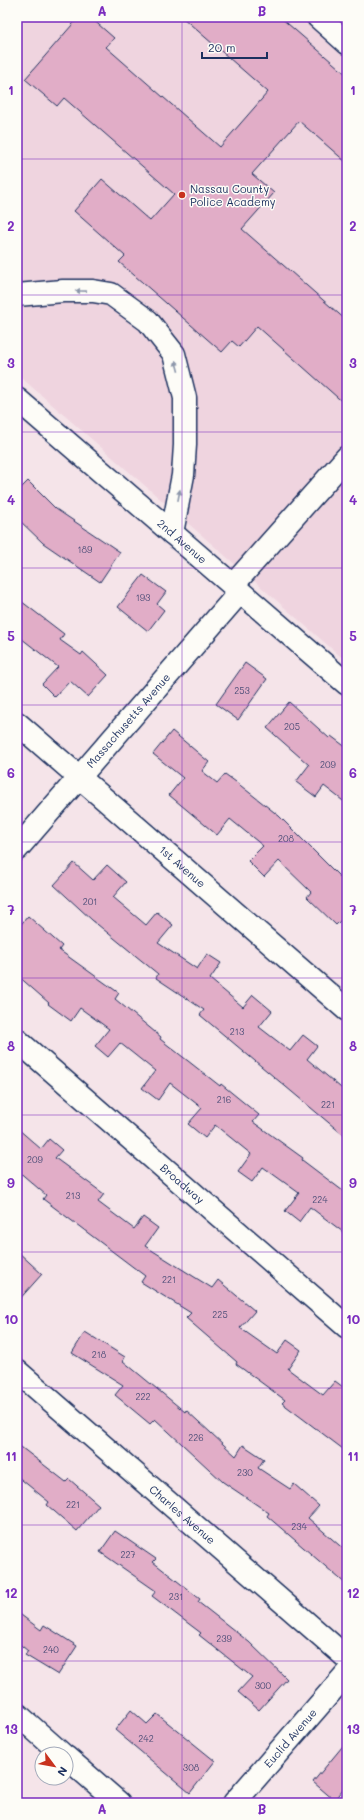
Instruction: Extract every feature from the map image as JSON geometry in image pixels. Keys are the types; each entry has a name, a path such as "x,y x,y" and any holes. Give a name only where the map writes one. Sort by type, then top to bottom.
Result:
{"street":[{"path":"318,17 347,42"},
{"path":"17,295 62,291 93,291 111,294 148,322 174,354 185,398 185,445 183,475 172,533"},
{"name":"2nd Avenue","path":"17,399 347,684"},
{"name":"Massachusetts Avenue","path":"17,849 80,777 347,457"},
{"name":"1st Avenue","path":"17,723 347,1010"},
{"name":"Broadway","path":"17,1040 347,1327"},
{"name":"Charles Avenue","path":"17,1371 347,1658"},
{"name":"Euclid Avenue","path":"234,1803 347,1673"},
{"path":"17,1714 53,1746"},
{"path":"74,1764 119,1803"}],"shaded area":[{"name":"Nassau County Police Academy","path":"17,17 347,17 347,662 17,374"}],"building":[{"name":"Nassau County Police Academy","path":"79,17 90,17 114,38 106,47 220,147 268,92 182,17 280,17 347,75 347,163 299,121 252,174 274,193 242,229 347,321 347,406 257,326 239,347 232,341 222,352 119,262 125,256 74,211 102,179 150,221 174,194 64,98 57,106 25,79"},
{"path":"28,481 56,509 120,552 100,582 43,543 17,518 17,492"},
{"path":"143,575 166,592 157,604 164,610 148,631 118,607"},
{"path":"17,598 64,634 60,640 81,655 83,652 108,675 88,697 70,681 55,697 42,684 58,667 17,635"},
{"path":"245,663 267,679 238,720 216,704"},
{"path":"289,702 329,738 331,736 347,748 347,804 324,786 316,797 296,782 309,765 267,728"},
{"path":"172,731 209,762 202,771 217,783 225,774 236,782 279,816 347,884 347,914 336,925 307,897 311,892 279,861 264,877 248,861 263,846 230,819 217,835 169,795 183,778 153,754"},
{"path":"74,863 93,880 107,865 126,882 113,897 146,925 157,912 173,925 158,943 197,969 207,954 221,963 210,979 243,1007 253,995 272,1011 259,1027 290,1051 303,1035 317,1046 307,1059 347,1093 347,1138 200,1015 204,1010 156,978 158,974 92,920 54,885"},
{"path":"28,916 62,946 59,950 119,993 115,999 161,1037 160,1039 220,1086 221,1084 259,1115 253,1122 303,1158 302,1160 347,1194 347,1235 310,1207 299,1222 285,1211 299,1193 263,1167 252,1182 238,1172 251,1154 215,1125 205,1138 188,1124 202,1108 170,1083 158,1100 142,1088 155,1071 120,1043 108,1057 95,1046 109,1029 80,1008 71,1021 48,1004 49,1003 17,975 17,929"},
{"path":"17,1128 41,1149 49,1139 62,1150 55,1158 104,1194 98,1202 134,1229 143,1217 158,1228 145,1246 212,1288 218,1280 255,1311 240,1328 277,1354 287,1340 301,1350 288,1369 323,1395 335,1381 347,1390 347,1452 282,1403 285,1400 236,1364 237,1362 186,1318 191,1313 141,1282 145,1276 43,1199 46,1195 17,1170"},
{"path":"17,1251 42,1274 17,1302"},
{"path":"85,1332 125,1357 123,1361 185,1412 186,1410 236,1456 243,1445 264,1459 258,1468 290,1489 294,1484 319,1506 308,1518 347,1552 347,1585 267,1516 269,1513 223,1482 155,1419 150,1424 115,1395 123,1385 72,1353"},
{"path":"17,1444 66,1482 69,1479 99,1505 77,1531 47,1505 49,1502 17,1476"},
{"path":"115,1531 156,1559 153,1562 200,1599 198,1602 249,1642 287,1679 259,1710 238,1692 252,1677 199,1635 201,1633 152,1596 156,1591 100,1552"},
{"path":"17,1612 41,1630 44,1625 77,1646 58,1675 25,1655 28,1651 17,1642"},
{"path":"131,1710 147,1724 157,1714 215,1761 190,1793 115,1730"},
{"path":"347,1741 347,1784 334,1800 313,1782"}],"place":[{"name":"Nassau County Police Academy","path":"182,195"}]}
